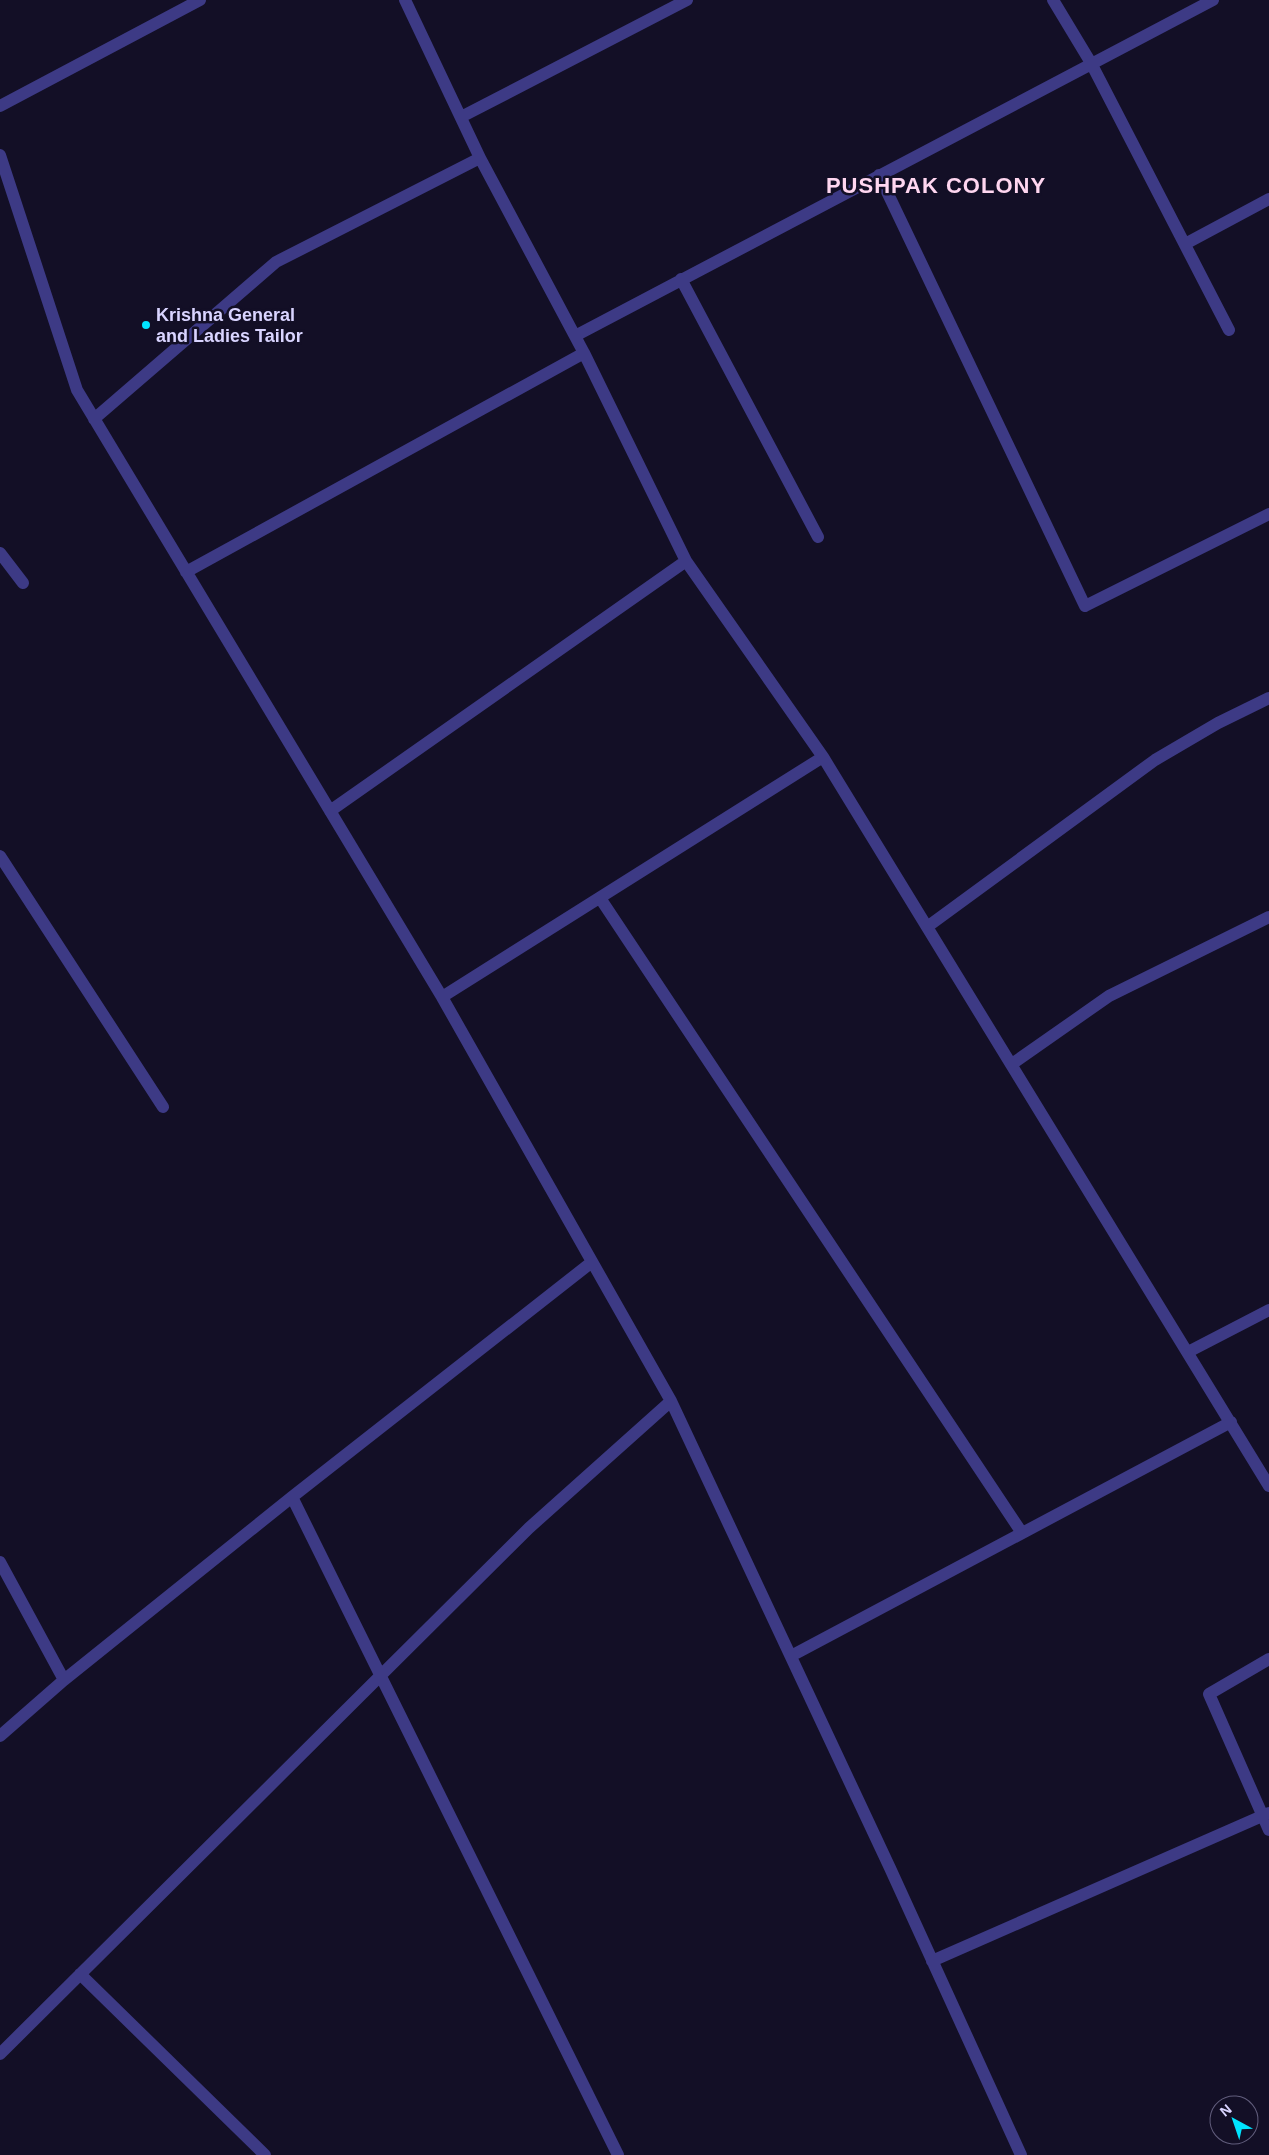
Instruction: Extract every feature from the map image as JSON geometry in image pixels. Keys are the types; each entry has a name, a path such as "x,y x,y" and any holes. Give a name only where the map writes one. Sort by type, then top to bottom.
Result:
{"street":[{"path":"0,106 200,0"},
{"path":"405,0 480,158 584,353 686,561 823,757 1269,1486"},
{"path":"461,117 687,0"},
{"path":"1053,0 1091,63 1229,330"},
{"path":"575,336 1213,0"},
{"path":"0,155 77,390 442,998 671,1401 1021,2155"},
{"path":"94,419 276,262 480,158"},
{"path":"879,175 1085,606 1269,514"},
{"path":"1185,244 1269,199"},
{"path":"682,280 818,538"},
{"path":"186,572 584,353"},
{"path":"0,553 23,583"},
{"path":"330,812 686,561"},
{"path":"927,927 1155,760 1209,728 1269,698"},
{"path":"442,998 823,757"},
{"path":"0,856 163,1107"},
{"path":"600,898 1022,1534"},
{"path":"1012,1064 1109,996 1269,917"},
{"path":"0,1736 64,1680 292,1496 592,1262"},
{"path":"1188,1352 1269,1310"},
{"path":"0,2054 529,1528 671,1401"},
{"path":"791,1656 1231,1422"},
{"path":"292,1496 618,2155"},
{"path":"0,1562 64,1680"},
{"path":"1269,1659 1209,1694 1266,1814 1269,1830"},
{"path":"932,1961 1266,1814"},
{"path":"80,1974 262,2154"}],"place":[{"name":"Krishna General and Ladies Tailor","path":"146,325"}],"district":[{"name":"PUSHPAK COLONY","path":"936,185"}]}
